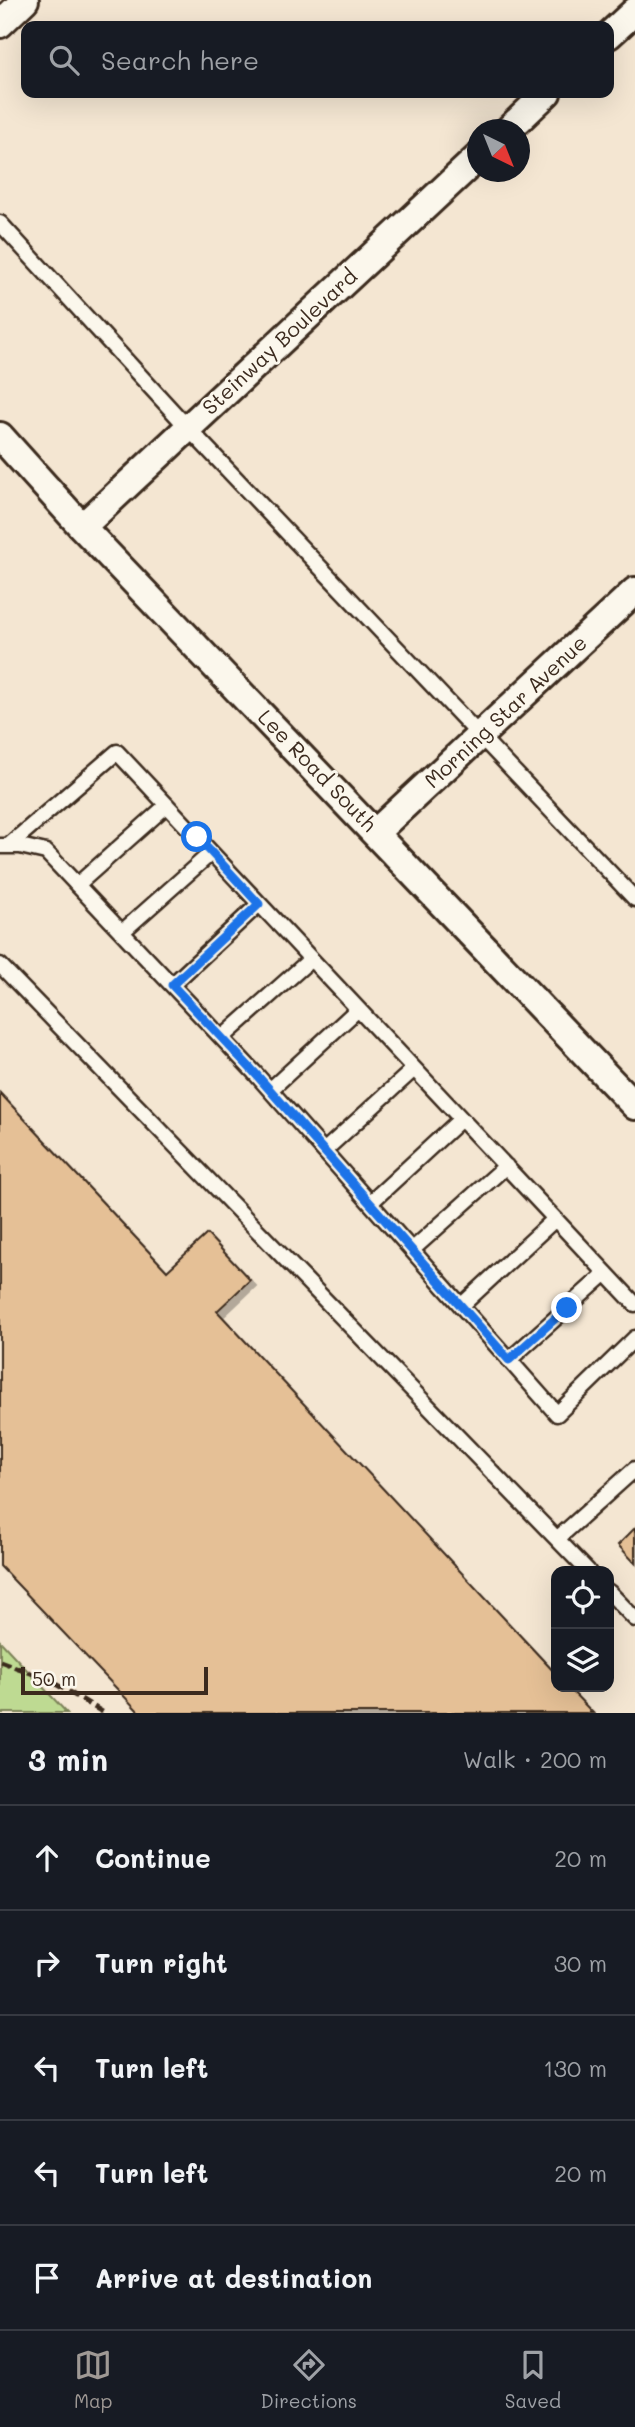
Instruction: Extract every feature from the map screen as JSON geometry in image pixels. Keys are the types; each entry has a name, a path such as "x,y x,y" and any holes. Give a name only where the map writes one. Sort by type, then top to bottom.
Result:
{"street":[{"path":"0,24 25,0"},
{"path":"614,30 635,11"},
{"path":"520,119 542,98"},
{"name":"Steinway Boulevard","path":"82,527 467,168"},
{"name":"Lee Road South","path":"0,436 82,527 635,1106"},
{"name":"Morning Star Avenue","path":"376,832 635,591"}],"lane":[{"path":"0,223 188,428 635,899"},
{"path":"4,846 117,752 635,1304"},
{"path":"77,884 167,805"},
{"path":"4,846 46,852 270,1090 556,1414 635,1338"},
{"path":"122,932 211,853"},
{"path":"172,985 259,904"},
{"path":"222,1038 311,959"},
{"path":"0,965 583,1566"},
{"path":"270,1090 358,1009"},
{"path":"324,1151 414,1069"},
{"path":"370,1203 461,1119"},
{"path":"412,1250 506,1166"},
{"path":"461,1306 555,1219"},
{"path":"509,1360 606,1273"},
{"path":"557,1539 635,1469"},
{"path":"614,1597 635,1619"}],"green space":[{"path":"0,1641 67,1713 0,1713"}],"building":[{"path":"0,1093 167,1271 207,1234 250,1280 217,1311 551,1669 551,1692 573,1692 593,1713 140,1713 0,1566"},
{"path":"635,1528 635,1563 618,1545"}],"railway":[{"path":"0,1661 49,1680 104,1713"}],"route":[{"path":"197,837 259,904 172,985 254,1072 509,1360 567,1308"}]}
